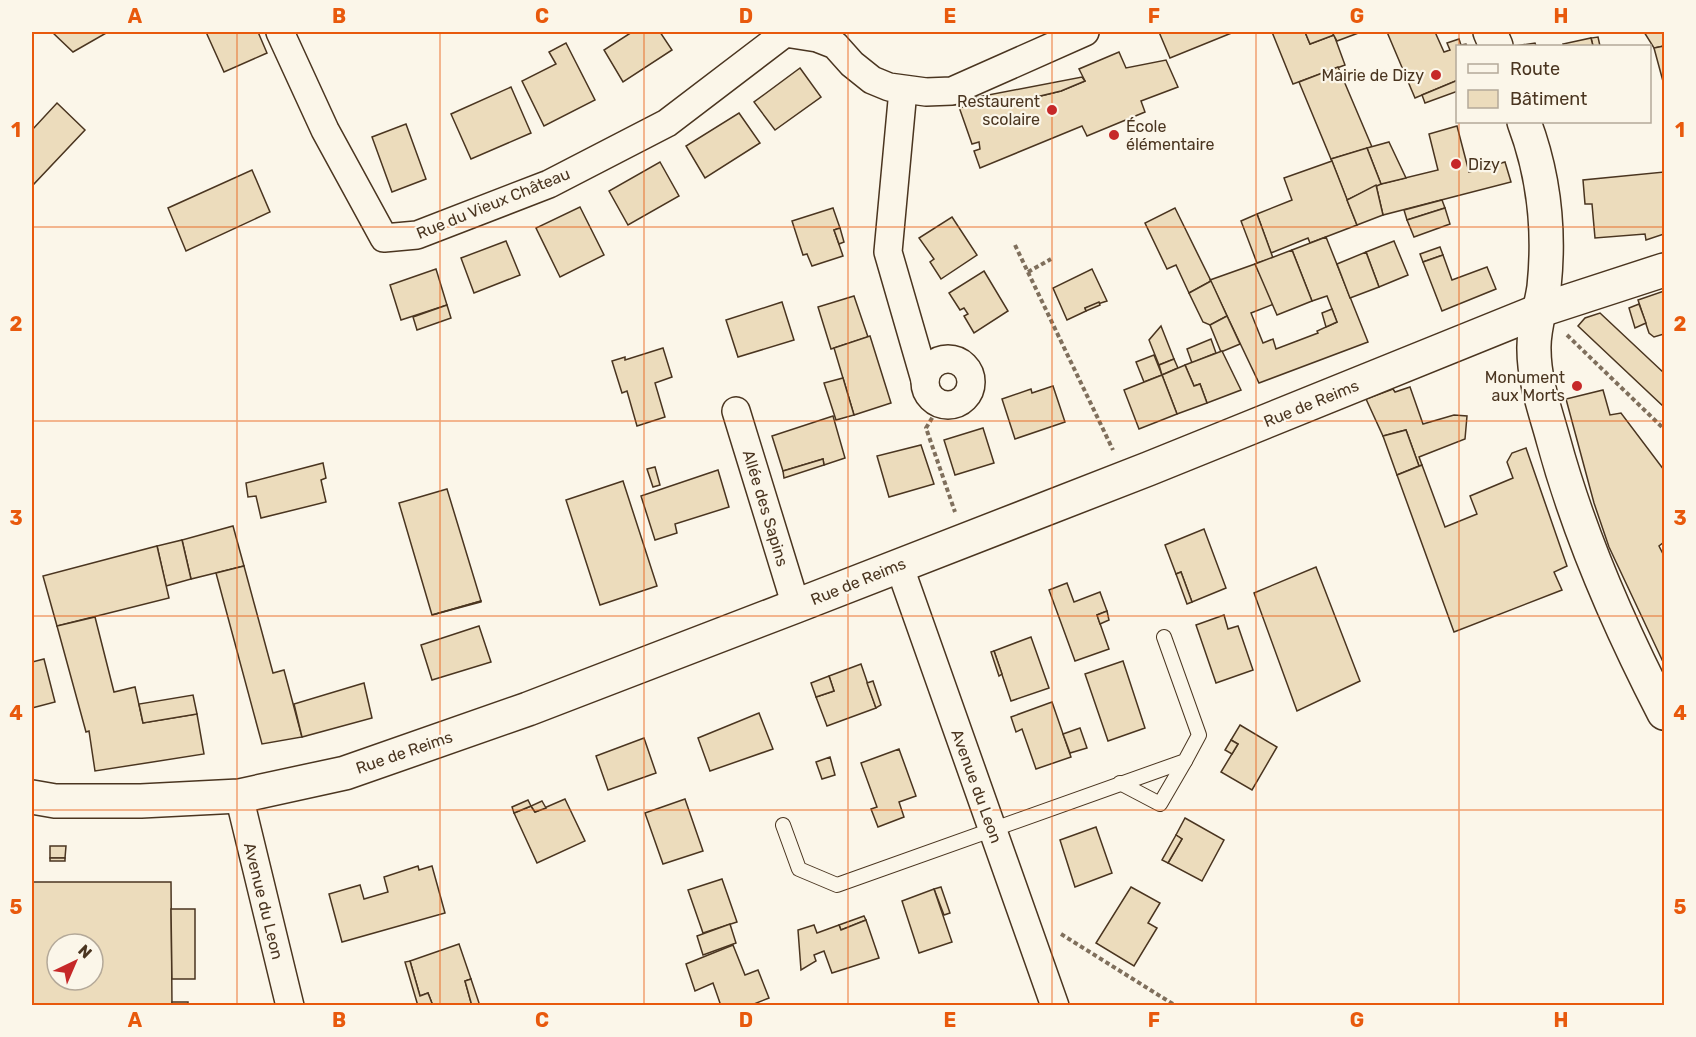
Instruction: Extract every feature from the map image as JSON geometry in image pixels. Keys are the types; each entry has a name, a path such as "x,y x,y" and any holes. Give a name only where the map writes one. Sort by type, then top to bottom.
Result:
{"main road":[{"path":"1524,123 1539,170 1547,228 1541,310 1534,350 1539,391 1568,492 1599,577 1665,713"},
{"name":"Rue de Reims","path":"32,797 55,801 141,801 239,796 345,773 528,709 796,606 1126,477 1541,310 1665,270"}],"street":[{"name":"Rue du Vieux Château","path":"280,32 325,130 384,238 417,235 549,184 667,123 785,32 817,38 835,45 852,64 872,80 903,90 926,92 952,91 1085,32"},
{"path":"903,90 888,252 928,395 940,404 955,405 967,396 972,381 966,366 953,359 937,361 930,366 925,380"},
{"name":"Allée des Sapins","path":"736,411 796,606"},
{"name":"Avenue du Leon","path":"899,565 1055,1005"},
{"name":"Avenue du Leon","path":"239,796 290,1005"}],"lane":[{"path":"1120,783 1160,804 1199,735 1164,637"},
{"path":"783,825 799,869 837,885 1185,761"}],"path":[{"path":"1015,245 1126,477"},
{"path":"1028,272 1051,259"},
{"path":"1541,310 1665,429"},
{"path":"940,404 926,428 964,540"},
{"path":"1022,910 1176,1005"}],"building":[{"path":"52,32 108,32 73,52"},
{"path":"206,32 258,32 267,53 224,72"},
{"path":"632,32 660,32 672,50 623,82 604,50"},
{"path":"1159,32 1234,32 1170,58"},
{"path":"1272,32 1305,32 1310,44 1334,35 1345,65 1293,84"},
{"path":"1305,32 1332,32 1334,35 1310,44"},
{"path":"1332,32 1361,32 1337,41"},
{"path":"1387,32 1435,32 1444,52 1450,50 1447,43 1459,39 1461,45 1456,45 1456,81 1415,98"},
{"path":"1644,32 1664,32 1664,46 1654,48"},
{"path":"1598,37 1600,45 1593,45 1591,38"},
{"path":"1591,38 1593,45 1564,45"},
{"path":"566,43 595,100 544,126 522,81 556,64 549,52"},
{"path":"1664,46 1664,85 1654,48"},
{"name":"Restaurent scolaire","path":"1119,52 1126,68 1166,60 1178,87 1141,101 1145,112 1087,136 1082,126 980,168 974,151 980,149 979,142 972,144 959,107 1003,105 1061,91 1085,81 1079,69"},
{"path":"1338,67 1372,147 1331,159 1299,82"},
{"path":"800,68 821,97 775,130 754,102"},
{"path":"1082,77 1085,81 1061,91 1003,105 959,107 957,101"},
{"path":"1456,81 1456,92 1425,103 1422,95"},
{"path":"511,87 531,133 471,159 451,114"},
{"path":"57,103 85,130 32,186 32,130"},
{"path":"739,113 760,143 705,178 686,146"},
{"path":"406,124 426,179 392,192 372,137"},
{"path":"1457,126 1469,172 1505,162 1511,182 1383,215 1376,185 1438,170 1429,134"},
{"path":"1389,142 1406,178 1381,184 1367,148"},
{"path":"1367,148 1381,184 1347,200 1331,159"},
{"path":"1332,161 1357,225 1310,243 1308,238 1271,253 1257,214 1292,200 1284,178"},
{"path":"660,162 679,196 628,225 609,191"},
{"path":"252,170 270,212 186,251 168,208"},
{"path":"1664,172 1664,234 1646,240 1645,234 1595,238 1592,204 1585,204 1583,180"},
{"path":"1376,185 1383,215 1357,225 1347,200"},
{"path":"1442,200 1445,208 1407,220 1404,210"},
{"path":"580,207 604,255 560,277 536,228"},
{"path":"833,208 840,228 834,230 843,256 812,266 807,254 803,255 792,221"},
{"path":"1175,208 1211,281 1189,293 1176,265 1167,269 1145,223"},
{"path":"1445,208 1450,224 1414,237 1407,220"},
{"path":"1257,214 1273,258 1257,263 1241,221"},
{"path":"952,217 977,255 941,279 930,262 934,259 919,238"},
{"path":"840,228 844,242 839,244 834,230"},
{"path":"1326,237 1368,342 1259,383 1210,280 1255,264 1274,304 1251,313 1263,343 1273,339 1276,349 1318,333 1317,331 1337,322 1327,296 1312,301 1292,250"},
{"path":"506,241 520,275 474,293 461,258"},
{"path":"1394,241 1408,275 1379,287 1366,252"},
{"path":"1440,247 1443,255 1423,262 1420,254"},
{"path":"1292,250 1312,301 1277,315 1255,264"},
{"path":"1366,252 1379,287 1350,298 1337,264"},
{"path":"1443,255 1452,280 1487,267 1496,289 1442,311 1423,262"},
{"path":"436,269 447,305 401,320 390,285"},
{"path":"1092,269 1107,301 1085,308 1086,311 1067,320 1053,288"},
{"path":"984,271 1008,311 974,333 964,316 968,314 964,308 960,310 949,293"},
{"path":"1211,281 1227,316 1210,325 1203,322 1189,293"},
{"path":"1664,291 1664,334 1654,337 1649,333 1638,300"},
{"path":"854,296 868,337 831,349 818,307"},
{"path":"782,302 794,340 738,357 726,320"},
{"path":"1099,302 1100,305 1086,311 1085,308"},
{"path":"1639,304 1646,323 1635,328 1629,308"},
{"path":"447,305 451,318 417,330 413,317"},
{"path":"1332,309 1337,322 1326,327 1322,313"},
{"path":"1600,313 1664,373 1664,407 1578,326 1585,318"},
{"path":"1227,316 1240,344 1221,352 1210,325"},
{"path":"1161,326 1174,359 1159,365 1149,340"},
{"path":"870,336 891,403 854,415 834,348"},
{"path":"1211,339 1216,353 1192,363 1187,349"},
{"path":"663,348 672,377 655,383 665,417 637,426 627,391 622,393 612,361 625,357 625,360"},
{"path":"1222,351 1241,390 1207,403 1200,384 1194,386 1185,365"},
{"path":"1154,355 1162,375 1144,382 1136,362"},
{"path":"1174,359 1178,368 1162,375 1159,365"},
{"path":"1185,365 1194,386 1200,384 1207,403 1177,414 1162,375"},
{"path":"1162,375 1177,414 1139,429 1124,390"},
{"path":"843,378 854,415 836,420 824,383"},
{"path":"1053,386 1065,422 1015,439 1002,399 1031,389 1032,393"},
{"path":"1410,387 1423,424 1454,415 1467,416 1465,439 1419,457 1422,465 1419,466 1406,430 1383,436 1366,399 1393,389 1395,392"},
{"path":"1603,390 1610,415 1621,413 1664,470 1664,542 1659,546 1664,556 1664,664 1609,547 1594,503 1566,399"},
{"path":"833,416 845,458 824,465 823,459 783,471 772,436"},
{"path":"983,428 994,463 955,475 944,440"},
{"path":"1406,430 1419,466 1397,475 1383,436"},
{"path":"921,445 934,484 889,497 877,456"},
{"path":"1526,448 1567,566 1554,572 1562,590 1454,632 1397,475 1422,465 1445,527 1477,514 1470,496 1513,478 1507,462 1512,453"},
{"path":"823,459 824,465 784,478 783,471"},
{"path":"323,463 326,478 321,480 326,502 261,518 256,496 248,497 246,483"},
{"path":"655,467 660,485 653,487 647,469"},
{"path":"718,470 729,507 675,524 677,533 655,540 641,496"},
{"path":"623,481 657,586 600,605 566,500"},
{"path":"447,489 481,601 432,615 399,503"},
{"path":"233,526 244,566 191,579 182,540"},
{"path":"1204,529 1226,588 1192,602 1181,572 1176,574 1165,545"},
{"path":"182,540 191,579 166,586 157,546"},
{"path":"157,546 169,598 57,626 43,576"},
{"path":"244,566 273,673 284,670 302,737 262,744 216,573"},
{"path":"1316,567 1360,681 1297,711 1254,593"},
{"path":"1181,572 1192,602 1187,604 1176,574"},
{"path":"1067,583 1074,602 1100,592 1107,611 1097,615 1109,649 1075,661 1049,590"},
{"path":"481,601 481,602 432,615"},
{"path":"1107,611 1109,620 1100,624 1097,615"},
{"path":"1224,615 1228,629 1238,626 1253,670 1216,683 1196,625"},
{"path":"95,617 114,692 135,687 143,723 197,714 204,754 95,771 89,731 86,732 57,626"},
{"path":"479,626 491,662 432,680 421,645"},
{"path":"1031,637 1049,688 1011,701 994,651"},
{"path":"994,651 1002,674 999,676 991,652"},
{"path":"44,659 55,702 32,708 32,662"},
{"path":"1123,661 1145,728 1108,741 1085,674"},
{"path":"861,664 876,708 827,726 816,697 834,691 829,676"},
{"path":"829,676 834,691 816,697 811,683"},
{"path":"873,681 881,705 876,708 867,683"},
{"path":"364,683 372,718 302,737 294,704"},
{"path":"193,695 197,714 143,723 139,704"},
{"path":"1052,702 1071,757 1036,769 1022,729 1016,732 1011,717"},
{"path":"759,713 773,749 710,771 698,738"},
{"path":"1240,725 1277,747 1252,790 1221,772 1238,744 1231,740"},
{"path":"1080,728 1087,748 1070,753 1063,734"},
{"path":"644,738 656,773 608,790 596,756"},
{"path":"1231,740 1238,744 1232,754 1225,750"},
{"path":"899,749 916,796 899,802 904,817 878,827 871,809 877,807 861,763"},
{"path":"830,757 835,775 822,779 816,762"},
{"path":"565,799 585,841 537,863 514,813 531,806 535,812"},
{"path":"685,799 703,851 663,864 645,813"},
{"path":"528,800 531,806 514,813 512,807"},
{"path":"542,801 546,808 535,812 531,806"},
{"path":"1185,818 1224,840 1202,881 1168,863 1182,839 1176,835"},
{"path":"1096,827 1112,873 1075,887 1060,840"},
{"path":"1176,835 1182,839 1168,863 1162,860"},
{"path":"50,846 66,846 65,858 50,858"},
{"path":"50,858 65,858 65,861 50,861"},
{"path":"418,866 419,870 432,866 445,913 342,942 329,894 360,885 364,899 388,892 384,877"},
{"path":"722,879 737,922 703,933 688,890"},
{"path":"32,882 171,882 172,1006 32,1006"},
{"path":"941,887 950,913 944,915 934,889"},
{"path":"1131,887 1160,903 1148,923 1157,928 1134,966 1096,943"},
{"path":"934,889 952,942 919,953 902,901"},
{"path":"171,909 195,909 195,979 172,979"},
{"path":"864,916 866,920 841,930 839,925"},
{"path":"866,920 879,958 832,973 824,951 814,955 816,961 801,970 798,930 814,925 817,933 839,925 841,930"},
{"path":"730,924 736,943 703,955 697,936"},
{"path":"459,944 471,979 465,981 472,1006 433,1006 428,993 420,996 410,961"},
{"path":"733,945 745,975 758,970 769,998 749,1006 721,1006 713,983 695,991 686,964"},
{"path":"410,961 420,996 428,993 433,1006 418,1006 405,962"},
{"path":"471,979 480,1006 472,1006 465,981"},
{"path":"172,1002 188,1002 188,1006 172,1006"}],"place":[{"name":"Mairie de Dizy","path":"1436,75"},
{"name":"Restaurent scolaire","path":"1052,110"},
{"name":"École élémentaire","path":"1114,135"},
{"name":"Dizy","path":"1456,164"},
{"name":"Monument aux Morts","path":"1577,386"}]}
